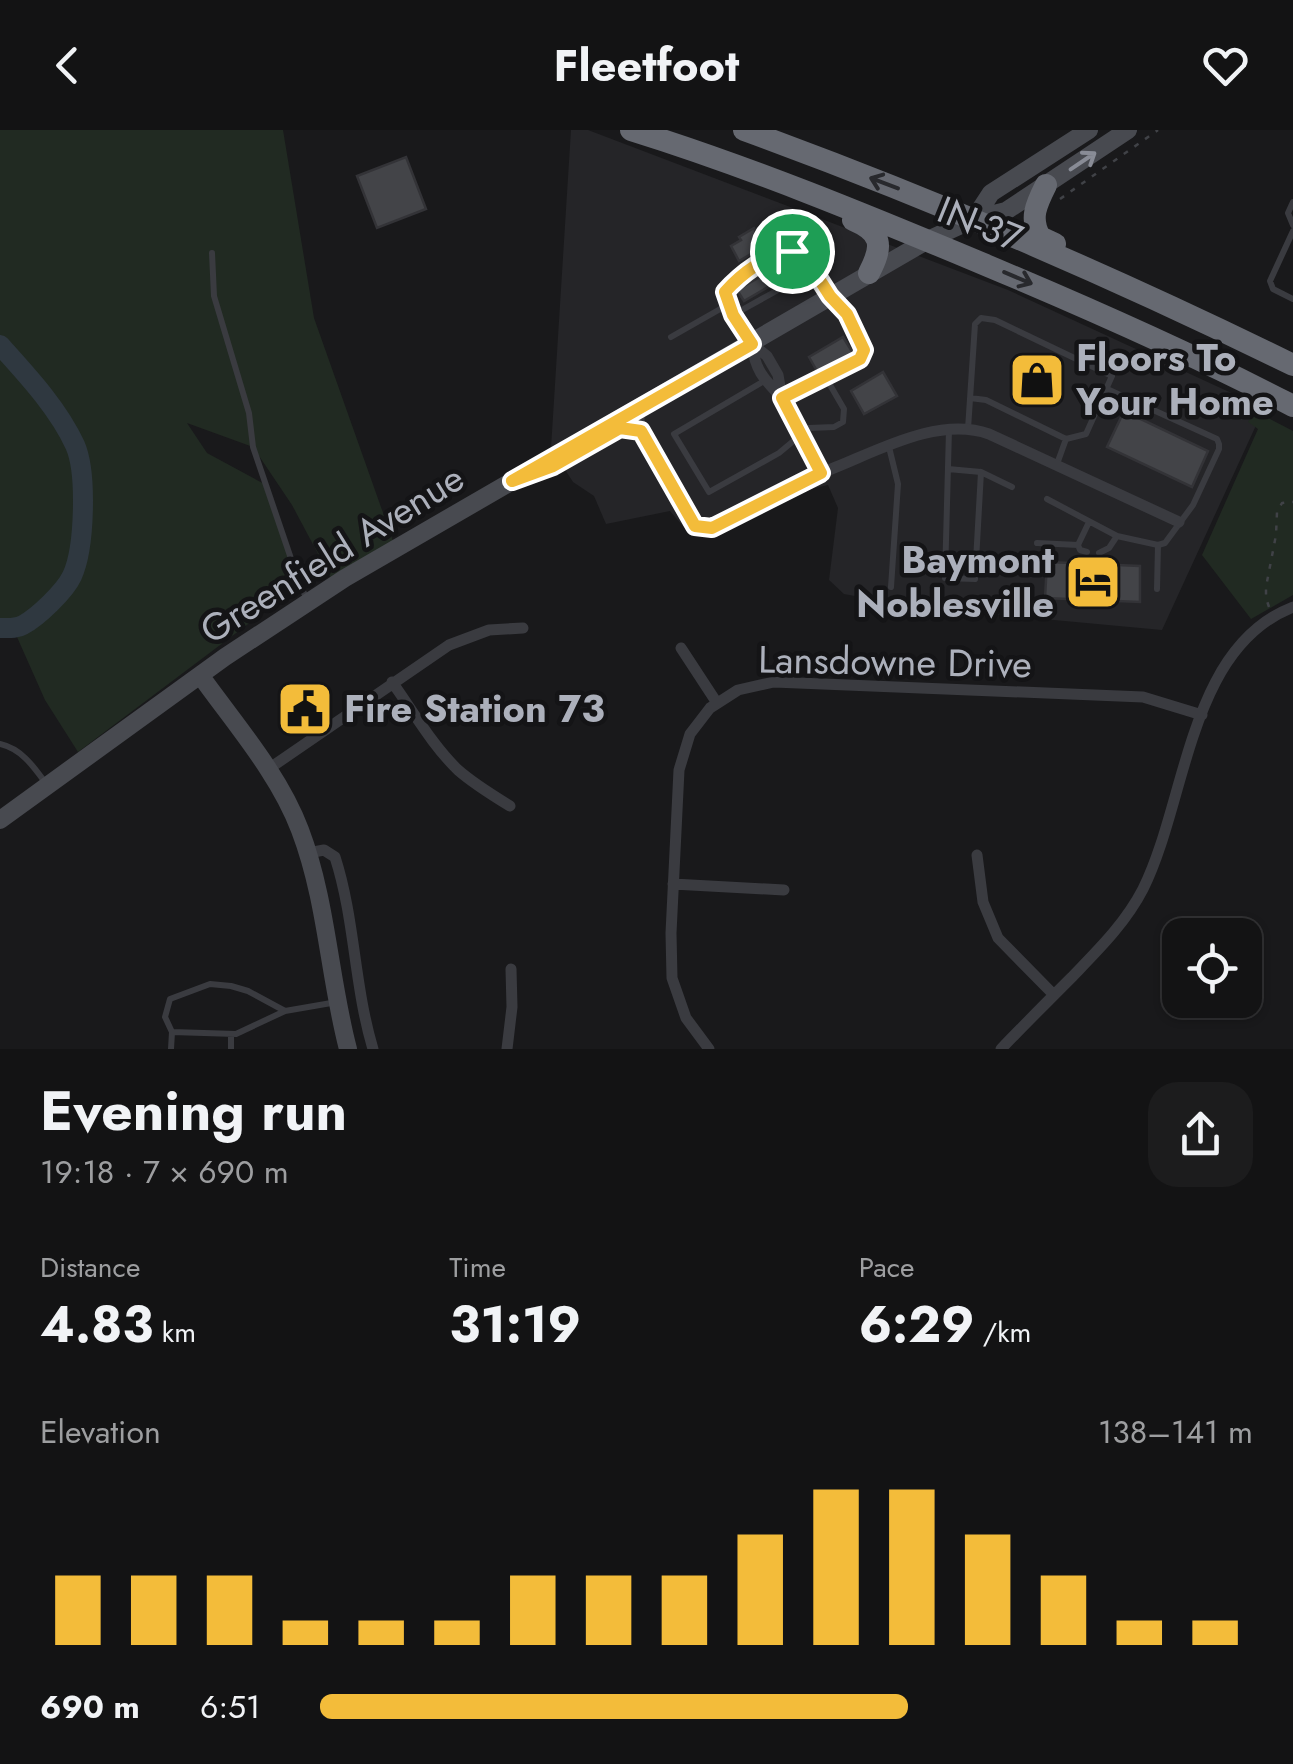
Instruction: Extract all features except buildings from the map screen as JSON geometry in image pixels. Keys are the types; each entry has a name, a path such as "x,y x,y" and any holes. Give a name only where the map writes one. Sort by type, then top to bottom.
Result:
{"highway":[{"name":"IN-37","path":"631,130 1010,274 1293,406"},
{"name":"IN-37","path":"744,130 974,219 1287,362"},
{"path":"658,138 667,151 866,226 878,242 876,258 868,273"},
{"path":"1054,191 1034,216 1040,237 1254,336 1287,362"}],"main road":[{"name":"Greenfield Avenue","path":"974,219 992,194 1089,130"},
{"name":"Greenfield Avenue","path":"0,820 200,675 427,529 928,240 1054,191 1128,130"},
{"path":"512,481 553,466 620,428 641,431"},
{"path":"200,675 267,770 295,818 317,884 348,1049"}],"street":[{"path":"752,344 754,363 782,398 821,473 930,432 968,429 989,434 1179,522"},
{"path":"752,344 767,356 778,375 782,398"},
{"path":"1001,1049 1114,932 1143,889 1202,715 1226,662 1274,615 1293,608"},
{"path":"267,770 430,656 489,630 523,628"},
{"path":"681,648 717,703"},
{"path":"392,682 456,767 510,806"},
{"name":"Lansdowne Drive","path":"709,1049 686,1018 672,978 670,956 679,770 696,725 717,703 738,690 774,682 1143,698 1202,715"},
{"path":"308,852 324,850 335,856 373,1049"},
{"path":"977,855 984,902 998,938 1054,995"},
{"path":"674,884 784,890"},
{"path":"507,1049 511,969"}],"lane":[{"path":"1293,202 1288,212 1293,228 1270,280 1273,288 1293,300"},
{"path":"212,252 214,296 249,413 253,447 308,602"},
{"path":"752,344 733,315 725,292 739,276 783,252 802,252 830,296 847,314 864,350 860,359 782,398"},
{"path":"733,315 814,270"},
{"path":"672,337 729,304"},
{"path":"968,429 970,398 975,324 982,318 995,320 1112,376 1086,434 1066,438 986,400 970,398"},
{"path":"766,380 674,434 710,492 779,454 801,434 844,422 844,409 826,378"},
{"path":"1047,499 1117,536 1158,545 1165,543 1192,504 1220,444 1107,389"},
{"path":"642,407 641,431 695,526 712,528 821,473"},
{"path":"950,428 944,578 975,580 981,472"},
{"path":"1056,465 1066,438"},
{"path":"889,447 898,484 891,586"},
{"path":"948,469 981,472 1012,487"},
{"path":"1087,552 1080,550 1078,544 1089,522"},
{"path":"1099,553 1110,548 1117,536"},
{"path":"1037,543 1078,544"},
{"path":"1157,590 1158,545"},
{"path":"0,744 10,746 31,762 48,786"},
{"path":"171,1049 172,1032 165,1017 170,999 210,984 248,990 286,1011"},
{"path":"172,1032 236,1034 286,1011 338,1002"},
{"path":"231,1034 231,1049"}],"path":[{"path":"1054,191 1158,130"},
{"path":"1274,615 1267,602 1266,588 1277,512 1282,503 1293,502"}],"shaded area":[{"path":"0,130 283,130 314,318 393,541 332,580 292,505 253,447 187,423 207,453 266,485 300,585 78,752 45,700 17,637 0,638"},
{"path":"571,130 588,130 1008,290 1264,408 1162,630 914,607 844,594 829,580 838,508 828,485 806,490 711,537 689,533 670,511 606,524 594,496 573,482 551,448"},
{"path":"1255,411 1293,431 1293,595 1251,619 1202,555 1258,429 1248,422"}],"waterway":[{"path":"0,345 68,431 79,457 83,510 80,548 68,582 29,621 18,627 0,628"}],"place":[{"name":"Floors To Your Home","path":"1037,380"},
{"name":"Baymont Noblesville","path":"1093,582"},
{"name":"Fire Station 73","path":"305,709"}],"route":[{"path":"792,251 802,252 830,296 847,314 864,350 860,359 782,398 821,473 712,528 695,526 641,431 631,428 620,428 553,466 512,481 752,344 733,315 725,292 739,276 792,251"}]}
